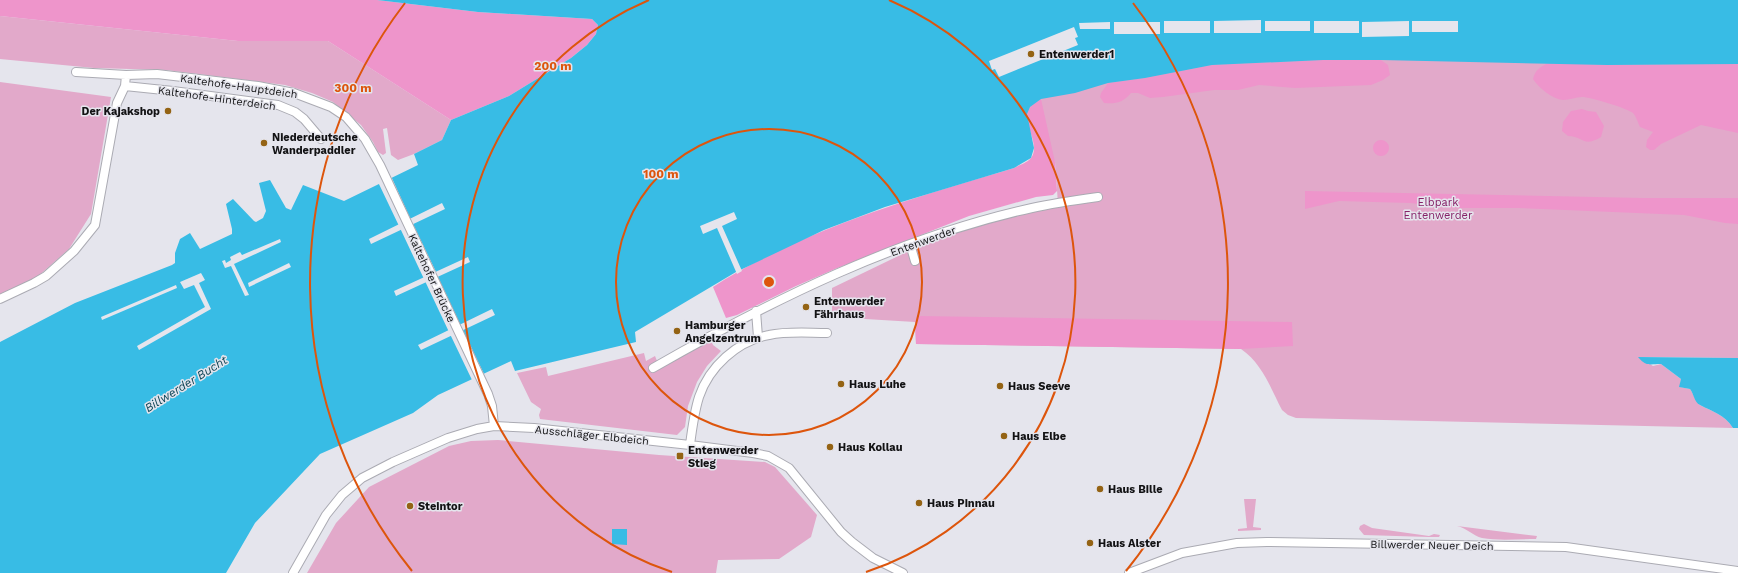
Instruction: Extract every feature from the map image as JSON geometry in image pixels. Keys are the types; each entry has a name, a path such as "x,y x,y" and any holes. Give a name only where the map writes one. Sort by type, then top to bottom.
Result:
{"street":[{"name":"Kaltehofe-Hauptdeich","path":"76,72 126,75 157,74 287,91 314,99 341,114 358,130 372,149 385,179"},
{"path":"0,299 46,276 74,251 95,225 117,103 125,86 126,75"},
{"name":"Kaltehofe-Hinterdeich","path":"125,86 278,105 295,112 304,119 321,139"},
{"name":"Kaltehofer Brücke","path":"385,179 492,406 494,426"},
{"name":"Entenwerder","path":"653,368 756,311 832,276 910,244 957,228 1017,211 1050,204 1098,197"},
{"path":"910,244 915,261"},
{"path":"756,311 758,337"},
{"path":"690,445 696,405 706,382 714,369 729,355 758,337 780,333 827,333"},
{"name":"Ausschläger Elbdeich","path":"293,573 326,515 342,495 362,478 393,462 448,438 477,429 494,426 690,445 753,453 777,460 789,468 841,532 852,542 873,558 903,573"},
{"name":"Billwerder Neuer Deich","path":"1129,573 1182,553 1237,543 1267,542 1566,547 1738,571"}],"green space":[{"path":"0,16 238,41 328,41 451,120 442,140 398,160 391,155 387,128 383,129 386,153 383,155 378,152 361,125 333,102 312,93 285,85 166,70 94,68 0,59"},
{"name":"Elbpark Entenwerder","path":"1738,57 1738,358 1639,357 1653,366 1661,364 1681,379 1680,387 1690,389 1698,404 1722,416 1733,428 1296,418 1288,415 1282,410 1270,385 1255,361 1241,349 916,344 915,322 832,317 832,288 919,246 976,225 1058,204 1055,162 1017,102 1203,59"},
{"path":"0,82 111,97 91,214 69,249 35,279 0,295"},
{"path":"711,340 713,345 721,351 707,366 697,382 688,406 685,427 677,435 540,419 539,415 541,409 531,402 517,373 546,367 548,376 644,353 646,361 655,356 657,361 650,365 654,372"},
{"path":"498,440 659,455 765,462 775,467 817,515 811,537 779,559 718,560 716,573 307,573 336,523 369,487 449,446 471,441"},
{"path":"1244,499 1256,499 1253,527 1261,528 1261,530 1238,531 1238,529 1247,528"},
{"path":"1364,524 1372,528 1429,536 1434,534 1440,535 1439,537 1429,537 1364,535 1359,529 1360,526"},
{"path":"1457,526 1537,536 1536,539 1489,539 1479,537 1464,528"}],"shaded area":[{"path":"0,0 377,0 478,12 592,19 598,25 596,34 587,45 571,58 509,96 451,120 328,41 238,41 0,16"},
{"path":"1323,60 1381,60 1388,65 1390,75 1371,85 1295,88 1259,85 1238,90 1214,90 1150,98 1138,93 1131,93 1122,101 1112,103 1104,103 1100,97 1108,83 1145,78 1212,65"},
{"path":"1548,63 1607,65 1738,64 1738,133 1701,125 1661,144 1654,150 1650,150 1646,147 1647,140 1653,132 1640,127 1633,113 1624,108 1586,97 1566,100 1555,98 1542,89 1533,79 1538,69"},
{"path":"1041,99 1055,162 1057,191 1053,195 1036,197 969,216 835,269 737,315 726,318 713,287 748,266 784,248 859,217 936,191 1014,168 1027,161 1034,153 1033,141 1027,117 1028,112 1035,103"},
{"path":"1582,109 1596,112 1604,126 1601,137 1587,142 1573,136 1568,136 1562,131 1563,122 1571,111"},
{"path":"1378,140 1384,140 1389,145 1387,154 1384,156 1378,156 1373,151 1373,145"},
{"path":"1305,191 1643,198 1738,198 1738,224 1684,215 1519,208 1454,208 1410,203 1339,201 1305,209"},
{"path":"917,316 1292,322 1293,346 1241,349 916,344 915,322"}],"water":[{"name":"Billwerder Bucht","path":"377,0 1738,0 1738,64 1607,65 1323,60 1212,65 1145,78 1108,83 1075,93 1041,99 1030,107 1027,114 1034,148 1031,158 1014,168 885,207 824,230 736,272 635,332 636,342 515,371 511,361 438,395 413,413 320,454 255,523 226,573 0,573 0,342 75,303 172,265 175,263 175,253 180,239 190,233 200,249 232,234 226,204 233,199 254,221 256,222 263,218 266,211 259,183 270,180 286,208 291,210 303,185 344,201 418,165 414,154 442,140 451,120 509,96 571,58 587,45 596,34 598,25 592,19 478,12","holes":["442,203 445,209 371,244 369,239","468,257 470,262 396,296 394,291","492,309 495,315 421,350 418,345"]},
{"path":"1638,357 1738,358 1738,428 1733,428 1722,416 1698,404 1690,389 1679,387 1681,379 1661,364 1646,364"},
{"path":"612,529 627,529 627,545 612,544"}],"pier":[{"path":"1261,20 1261,33 1214,33 1214,21"},
{"path":"1164,21 1210,21 1210,33 1164,33"},
{"path":"1265,21 1310,21 1310,31 1265,31"},
{"path":"1314,21 1359,21 1359,33 1314,33"},
{"path":"1409,21 1409,36 1362,37 1362,22"},
{"path":"1412,21 1458,21 1458,32 1412,32"},
{"path":"1110,22 1110,29 1080,29 1079,23"},
{"path":"1114,22 1160,22 1160,34 1114,34"},
{"path":"1074,27 1078,37 1075,38 1078,45 999,77 995,69 992,70 989,61"},
{"path":"391,176 411,220 399,226 378,182"},
{"path":"734,212 737,219 722,226 742,271 737,274 717,228 703,234 700,226"},
{"path":"412,222 437,274 424,279 400,228"},
{"path":"280,239 281,242 234,264 249,295 245,296 231,266 225,268 222,261 225,260 226,263 231,260 230,257 240,252 242,255"},
{"path":"289,263 291,267 249,287 248,283"},
{"path":"201,273 205,280 199,283 211,309 139,350 137,346 205,307 194,285 184,289 180,282"},
{"path":"437,275 461,326 449,332 425,281"},
{"path":"176,285 177,288 102,320 101,317"},
{"path":"462,328 484,374 472,380 450,334"}],"place":[{"name":"Entenwerder1","path":"1031,54"},
{"name":"Der Kajakshop","path":"168,111"},
{"name":"Niederdeutsche Wanderpaddler","path":"264,143"},
{"name":"Entenwerder Fährhaus","path":"806,307"},
{"name":"Hamburger Angelzentrum","path":"677,331"},
{"name":"Haus Luhe","path":"841,384"},
{"name":"Haus Seeve","path":"1000,386"},
{"name":"Haus Elbe","path":"1004,436"},
{"name":"Haus Kollau","path":"830,447"},
{"name":"Entenwerder Stieg","path":"680,456"},
{"name":"Haus Bille","path":"1100,489"},
{"name":"Haus Pinnau","path":"919,503"},
{"name":"Steintor","path":"410,506"},
{"name":"Haus Alster","path":"1090,543"}]}
